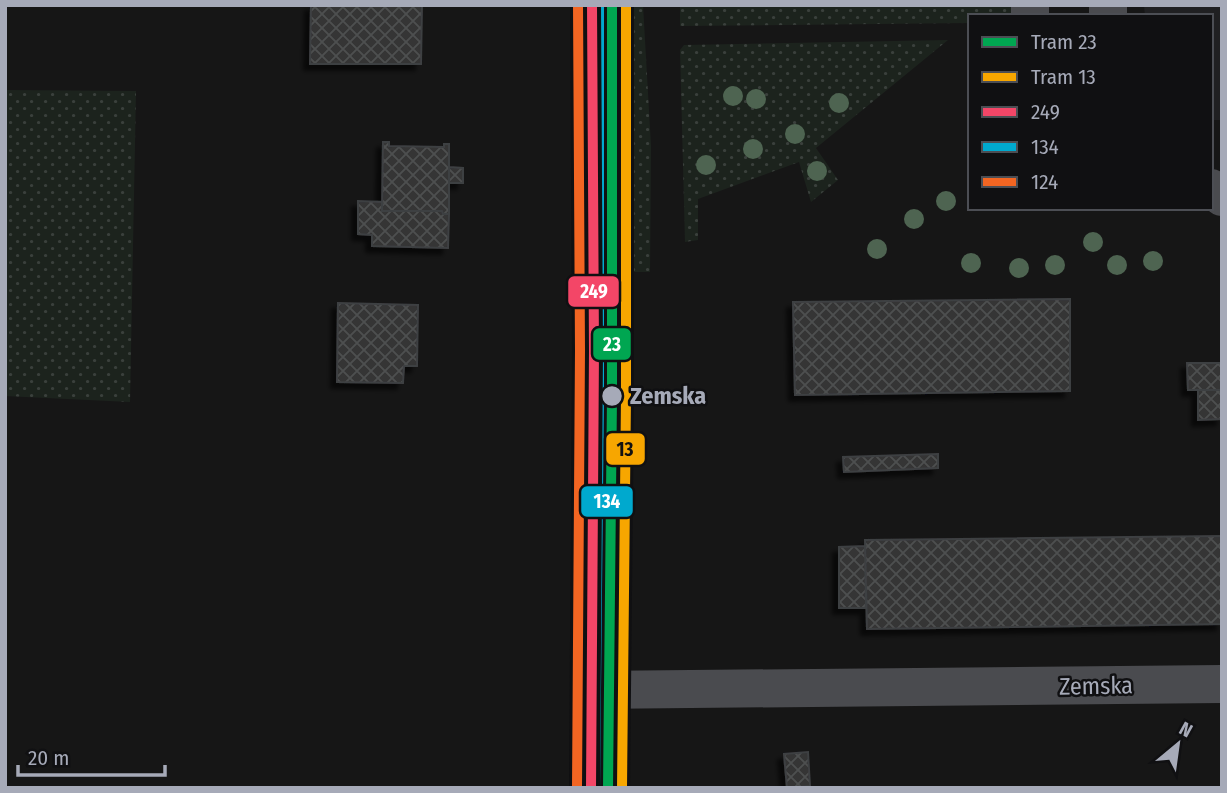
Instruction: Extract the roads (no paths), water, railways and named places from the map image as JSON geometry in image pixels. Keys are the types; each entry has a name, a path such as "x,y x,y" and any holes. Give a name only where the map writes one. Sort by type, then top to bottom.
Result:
{"street":[{"path":"591,788 594,336 592,5"},
{"name":"Zemska","path":"592,690 1222,684"}],"tram line":[{"name":"23","path":"608,788 612,5"},
{"name":"13","path":"622,788 626,5"}],"place":[{"name":"Zemska","path":"612,396"}]}
